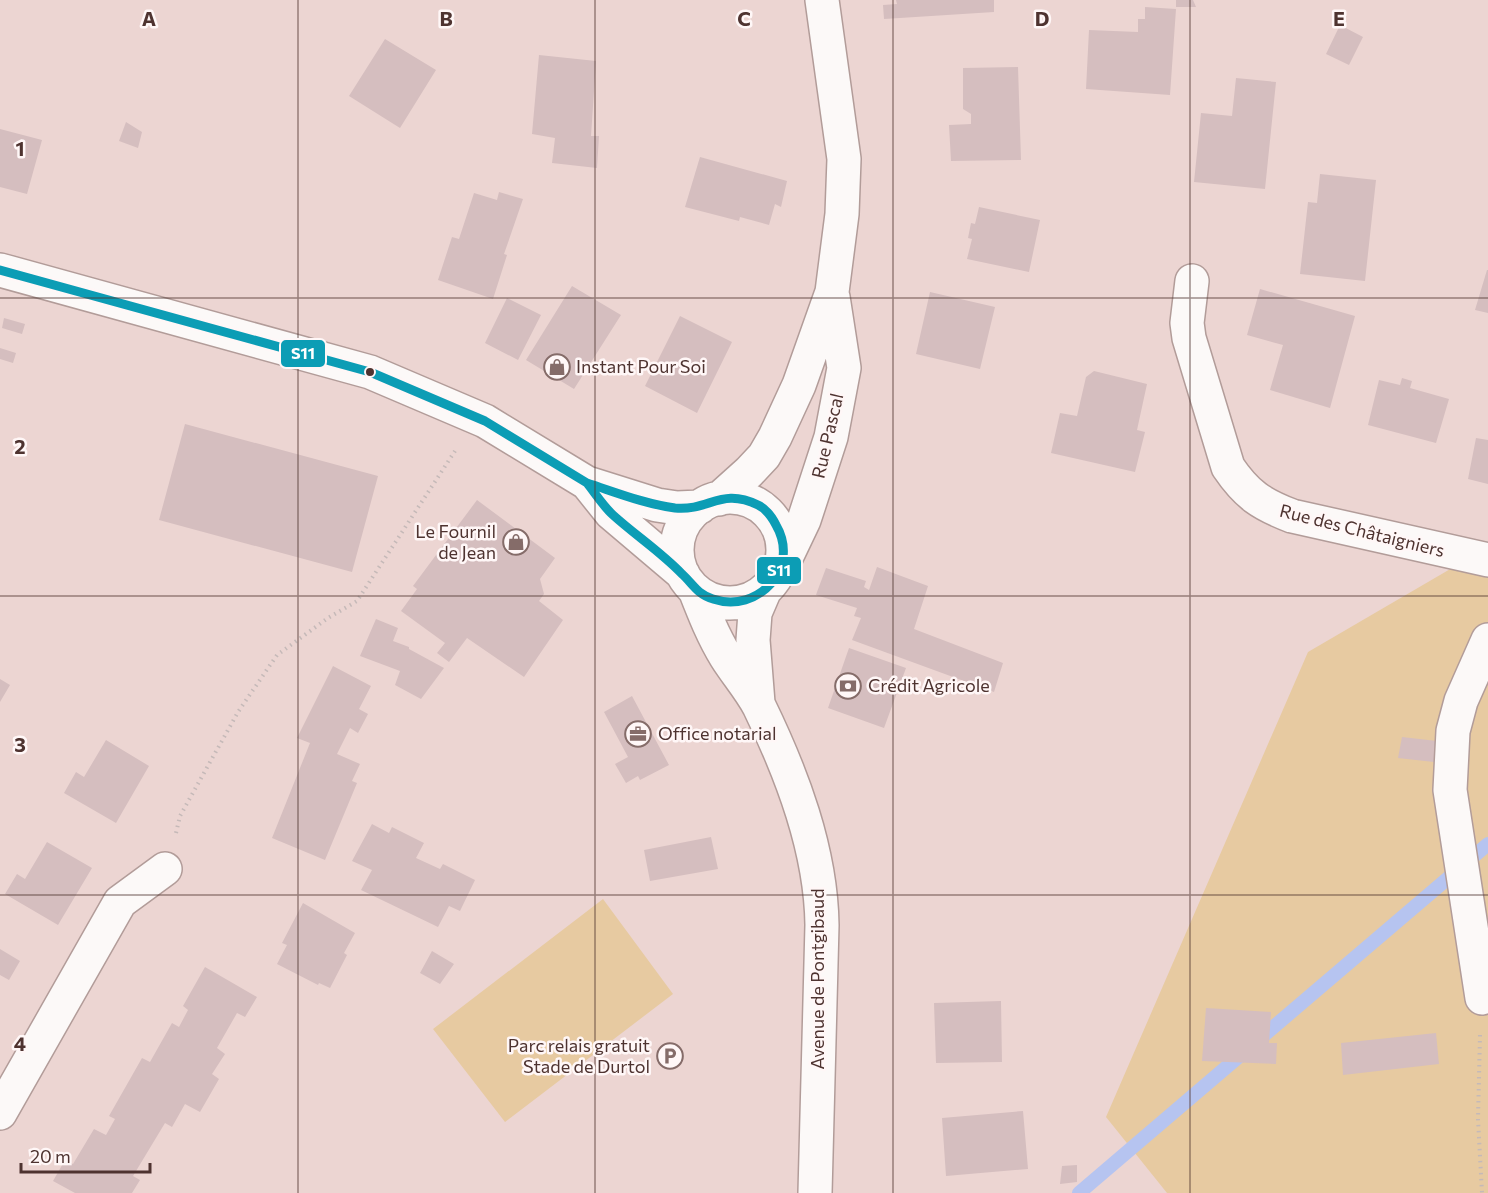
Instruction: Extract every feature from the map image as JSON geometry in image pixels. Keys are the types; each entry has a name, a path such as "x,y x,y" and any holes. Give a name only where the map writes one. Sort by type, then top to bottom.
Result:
{"main road":[{"name":"Rue Pascal","path":"709,503 749,472 764,456 799,385 832,292 842,214 844,159 822,0"},
{"path":"0,270 370,372 477,417 587,483 657,505 677,508 734,497 748,501 761,507 772,518 779,530 783,545 783,559 771,583 747,600 729,603 711,599 611,513 587,483"},
{"name":"Rue des Châtaigniers","path":"1192,281 1187,323 1189,338 1228,467 1240,485 1253,498 1270,508 1292,516 1488,560"},
{"name":"Rue Pascal","path":"771,583 804,520 831,437 844,368 832,292"},
{"path":"689,582 678,557 678,538 686,520 709,503"},
{"name":"Avenue de Pontgibaud","path":"689,582 724,655 758,704 795,793 806,827 822,897 814,1193"},
{"name":"Avenue de Pontgibaud","path":"758,704 753,640 755,613 771,583"},
{"path":"1482,998 1450,790 1453,731 1461,701 1488,640"},
{"path":"0,1113 120,902 165,869"}],"path":[{"path":"165,869 180,816 238,712 277,655 328,618 357,601 477,417"},
{"path":"1482,998 1478,1119 1482,1193"}],"shaded area":[{"path":"1488,547 1488,1193 1167,1193 1106,1117 1308,652"},
{"path":"603,899 673,994 505,1122 433,1029"}],"building":[{"path":"896,0 994,0 994,12 884,19 883,5 897,4"},
{"path":"1176,0 1193,0 1196,7 1176,7"},
{"path":"1145,7 1176,9 1170,95 1086,89 1089,30 1138,32 1138,19 1145,19"},
{"path":"1340,25 1363,37 1349,65 1326,54"},
{"path":"385,39 436,70 400,128 349,96"},
{"path":"539,55 596,61 591,136 599,136 597,168 552,163 555,138 532,134"},
{"path":"1018,67 1021,160 951,161 949,125 971,124 971,114 963,109 963,68"},
{"path":"1236,78 1276,82 1265,189 1194,182 1201,113 1232,116"},
{"path":"126,122 142,132 138,148 119,141"},
{"path":"0,129 42,140 27,194 0,187"},
{"path":"700,157 787,181 781,207 775,204 769,225 740,217 739,221 685,207"},
{"path":"1320,174 1376,180 1365,281 1300,274 1308,202 1317,203"},
{"path":"499,192 523,199 504,254 507,255 493,299 438,280 452,237 459,239 474,193 497,200"},
{"path":"979,207 1040,220 1029,272 967,259 972,239 968,238 971,223 975,224"},
{"path":"1488,270 1488,313 1475,310"},
{"path":"572,286 621,315 574,389 526,360"},
{"path":"1260,289 1355,316 1330,408 1270,390 1283,345 1247,335"},
{"path":"930,292 995,307 980,369 916,354"},
{"path":"507,298 541,315 518,360 485,343"},
{"path":"680,316 732,342 697,413 645,386"},
{"path":"4,318 25,324 22,334 2,328"},
{"path":"0,348 16,353 13,363 0,359"},
{"path":"1094,371 1147,384 1137,430 1145,432 1135,472 1051,453 1060,413 1077,416 1086,377"},
{"path":"1402,378 1412,381 1410,388 1449,399 1436,443 1368,425 1379,380 1400,385"},
{"path":"185,424 378,476 352,572 159,520"},
{"path":"1476,438 1488,440 1488,484 1468,479"},
{"path":"477,500 555,558 540,579 544,594 539,601 563,620 524,677 467,638 449,662 437,653 445,643 401,611 417,589 413,586"},
{"path":"877,567 928,586 914,629 1003,663 994,692 852,640 861,618 854,616 857,608 816,595 817,592 826,568 866,581 864,587 869,590"},
{"path":"376,619 398,628 393,641 409,647 444,668 421,699 395,685 400,671 360,656"},
{"path":"849,648 906,668 884,728 828,708"},
{"path":"333,666 371,686 359,709 368,714 358,733 350,728 337,754 360,764 352,781 357,783 325,860 272,838 310,743 297,738"},
{"path":"0,679 10,685 0,702"},
{"path":"632,696 669,765 640,780 638,776 626,783 615,764 628,757 604,712"},
{"path":"1402,737 1437,741 1434,762 1398,758"},
{"path":"106,740 149,766 116,823 64,793 76,772 84,777"},
{"path":"372,824 389,833 392,827 424,843 416,858 440,869 443,864 475,880 460,911 449,906 438,927 361,890 372,870 352,861"},
{"path":"711,837 718,869 650,881 644,850"},
{"path":"47,842 92,868 58,925 5,894 17,874 25,879"},
{"path":"303,903 355,933 344,953 347,955 330,988 319,983 318,985 277,964 287,945 282,943"},
{"path":"0,949 20,961 9,980 0,975"},
{"path":"432,951 454,964 440,984 420,973"},
{"path":"205,967 257,997 245,1017 237,1013 217,1048 225,1054 212,1074 219,1079 200,1112 185,1104 172,1127 165,1123 133,1176 140,1180 132,1193 75,1193 53,1181 65,1160 73,1164 94,1129 106,1135 115,1119 109,1116 142,1058 150,1062 172,1023 179,1027 188,1010 183,1006"},
{"path":"1001,1001 1002,1062 936,1063 934,1003"},
{"path":"1206,1008 1271,1012 1269,1043 1277,1043 1276,1064 1202,1061"},
{"path":"1436,1033 1439,1064 1343,1075 1341,1043"},
{"path":"1023,1111 1028,1169 946,1176 942,1118"},
{"path":"1077,1165 1077,1182 1060,1184 1062,1166"}],"waterway":[{"path":"1079,1193 1488,844"}],"transit line":[{"name":"S11","path":"0,270 370,372 485,421 587,483"},
{"name":"S11","path":"587,483 641,501 675,508 687,508 734,498 758,505 773,519 782,541 783,557 779,571 771,584 759,594 745,600 730,602 708,597 613,515 587,483"}],"place":[{"name":"Instant Pour Soi","path":"557,367"},
{"name":"Le Fournil de Jean","path":"516,542"},
{"name":"Crédit Agricole","path":"848,686"},
{"name":"Office notarial","path":"638,734"},
{"name":"Parc relais gratuit Stade de Durtol","path":"670,1056"}]}
